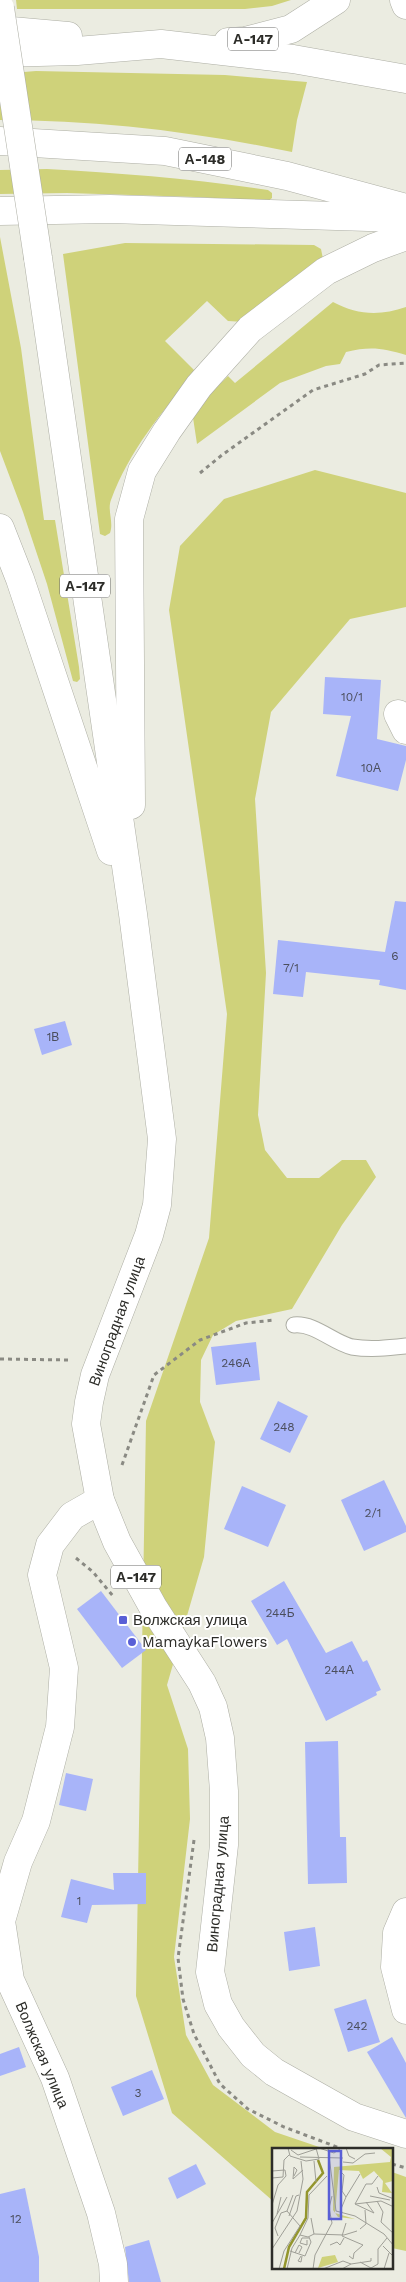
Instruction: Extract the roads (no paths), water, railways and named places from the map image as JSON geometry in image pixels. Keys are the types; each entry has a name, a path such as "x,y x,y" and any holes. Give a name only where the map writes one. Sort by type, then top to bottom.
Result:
{"main road":[{"name":"А-147","path":"0,30 161,44 245,42 291,29 336,0"},
{"path":"404,0 406,5"},
{"name":"А-147","path":"0,8 38,258 132,914"},
{"path":"0,53 77,51 161,44 293,59 406,79"},
{"name":"А-148","path":"0,141 165,151 287,176 406,208"},
{"path":"0,211 110,209 406,218"},
{"path":"132,914 128,519 142,471 166,431 199,386 250,329 326,271 373,248 406,236"},
{"name":"А-147","path":"0,528 20,579 132,914"},
{"name":"Виноградная улица","path":"132,914 162,1139 161,1177 157,1205 149,1235 95,1376 89,1402 86,1424 100,1500 117,1542 153,1607 202,1683 213,1707 220,1738 224,1791 224,1845 210,1972 218,2004 231,2026 253,2055 274,2072 354,2118 406,2134"},
{"name":"Волжская улица","path":"100,1500 72,1516 50,1545 42,1575 64,1668 60,1727 36,1821 18,1862 1,1921 10,1980 55,2078 101,2212 113,2264 114,2282"},
{"path":"406,1912 397,1933 395,1966 406,2010"}],"lane":[{"path":"294,1326 304,1324 350,1346 370,1349 406,1346"}],"place":[{"name":"Волжская улица","path":"123,1620"},
{"name":"MamaykaFlowers","path":"132,1642"}]}
